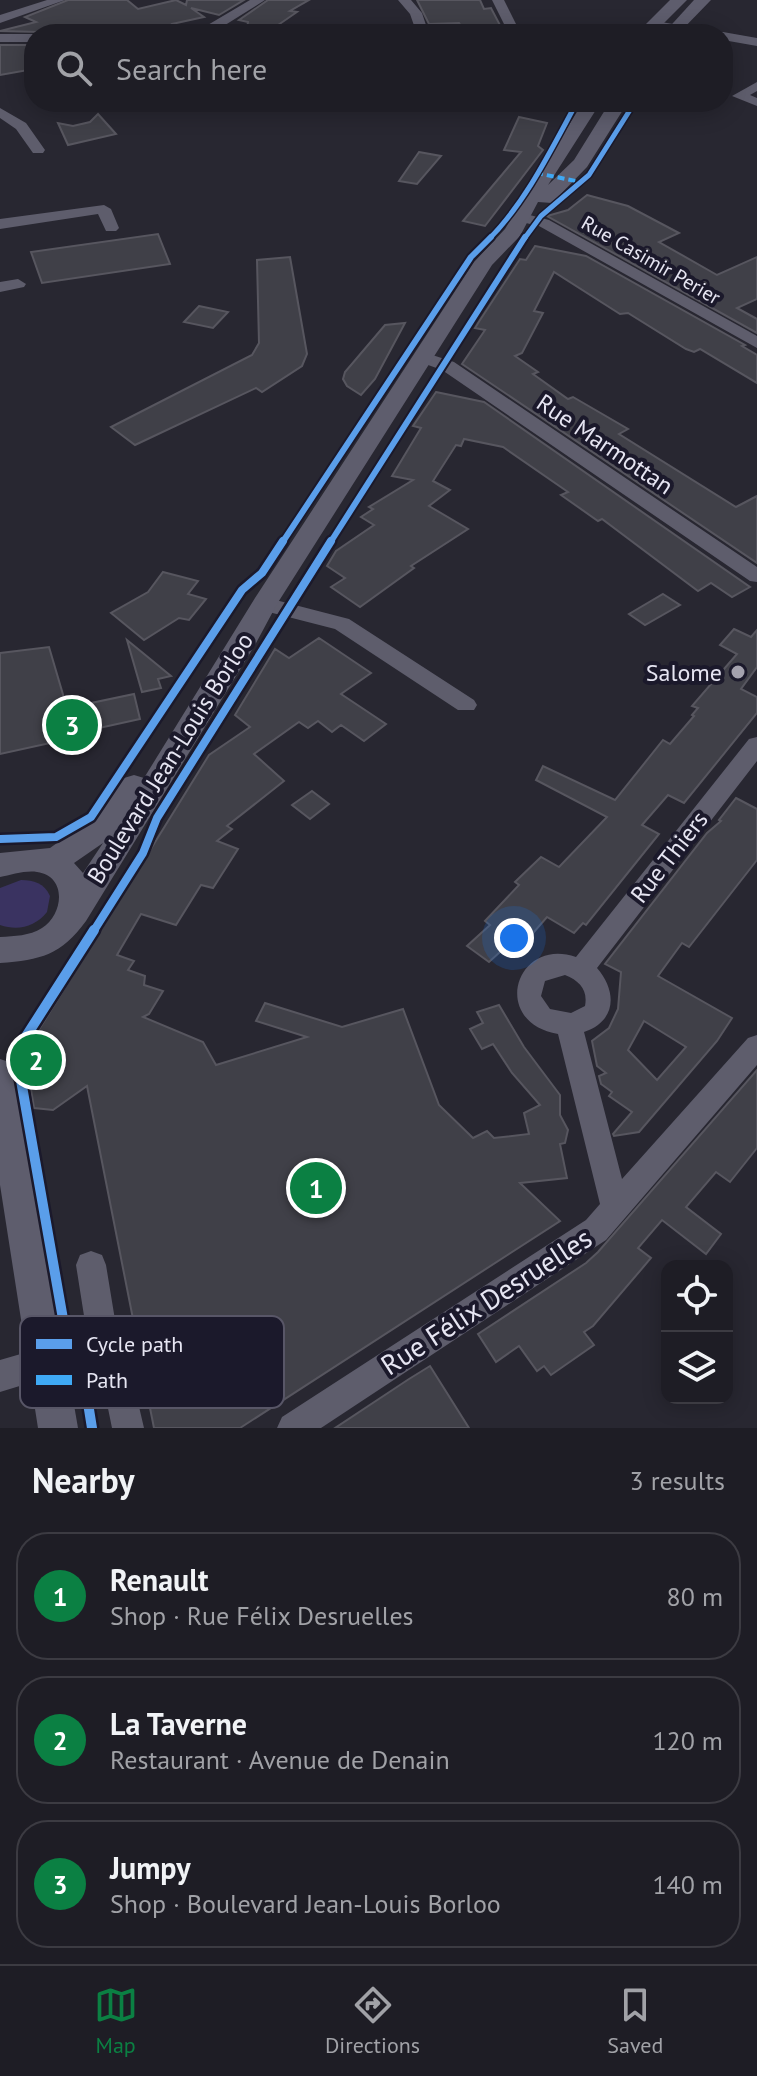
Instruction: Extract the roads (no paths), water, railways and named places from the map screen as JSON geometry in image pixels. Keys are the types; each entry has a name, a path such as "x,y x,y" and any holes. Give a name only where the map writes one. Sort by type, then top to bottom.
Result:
{"main road":[{"path":"663,24 679,0"},
{"path":"668,24 703,0"},
{"name":"Boulevard Jean-Louis Borloo","path":"522,218 527,204 586,112"},
{"name":"Boulevard Jean-Louis Borloo","path":"12,950 42,944 58,934 75,912 242,645 264,604 484,262 522,218 577,168 613,112"},
{"name":"Boulevard Jean-Louis Borloo","path":"16,860 79,846 120,804 233,635 264,604"},
{"path":"16,860 65,871 76,885 75,912"},
{"path":"0,976 12,950"},
{"path":"0,1074 40,1316"},
{"path":"55,1408 58,1428"}],"street":[{"path":"0,19 59,0"},
{"path":"220,24 259,0"},
{"path":"404,0 416,13 420,24"},
{"path":"498,0 510,24"},
{"path":"0,38 24,38"},
{"path":"733,40 757,44"},
{"path":"757,86 739,96 757,102"},
{"path":"0,112 24,128 38,150"},
{"path":"0,224 104,209 111,228"},
{"name":"Rue Casimir Perier","path":"522,218 547,224 757,343"},
{"path":"0,287 18,284"},
{"name":"Rue Marmottan","path":"423,357 448,366 757,576"},
{"path":"264,604 342,624 466,705"},
{"name":"Rue Thiers","path":"581,969 757,745"},
{"path":"566,964 581,969 596,983 600,1002 589,1018 569,1025 553,1023 539,1015 530,1003 529,983 537,972 550,965 566,964"},
{"path":"569,1025 616,1210"},
{"name":"Rue Félix Desruelles","path":"293,1428 585,1239 616,1210 757,1046"},
{"path":"91,1265 99,1316"},
{"path":"0,1376 20,1371"},
{"path":"127,1408 128,1428"}],"place":[{"name":"Salome","path":"738,672"},
{"name":"Jumpy","path":"72,725"},
{"name":"La Taverne","path":"36,1060"},
{"name":"Renault","path":"316,1188"}]}
